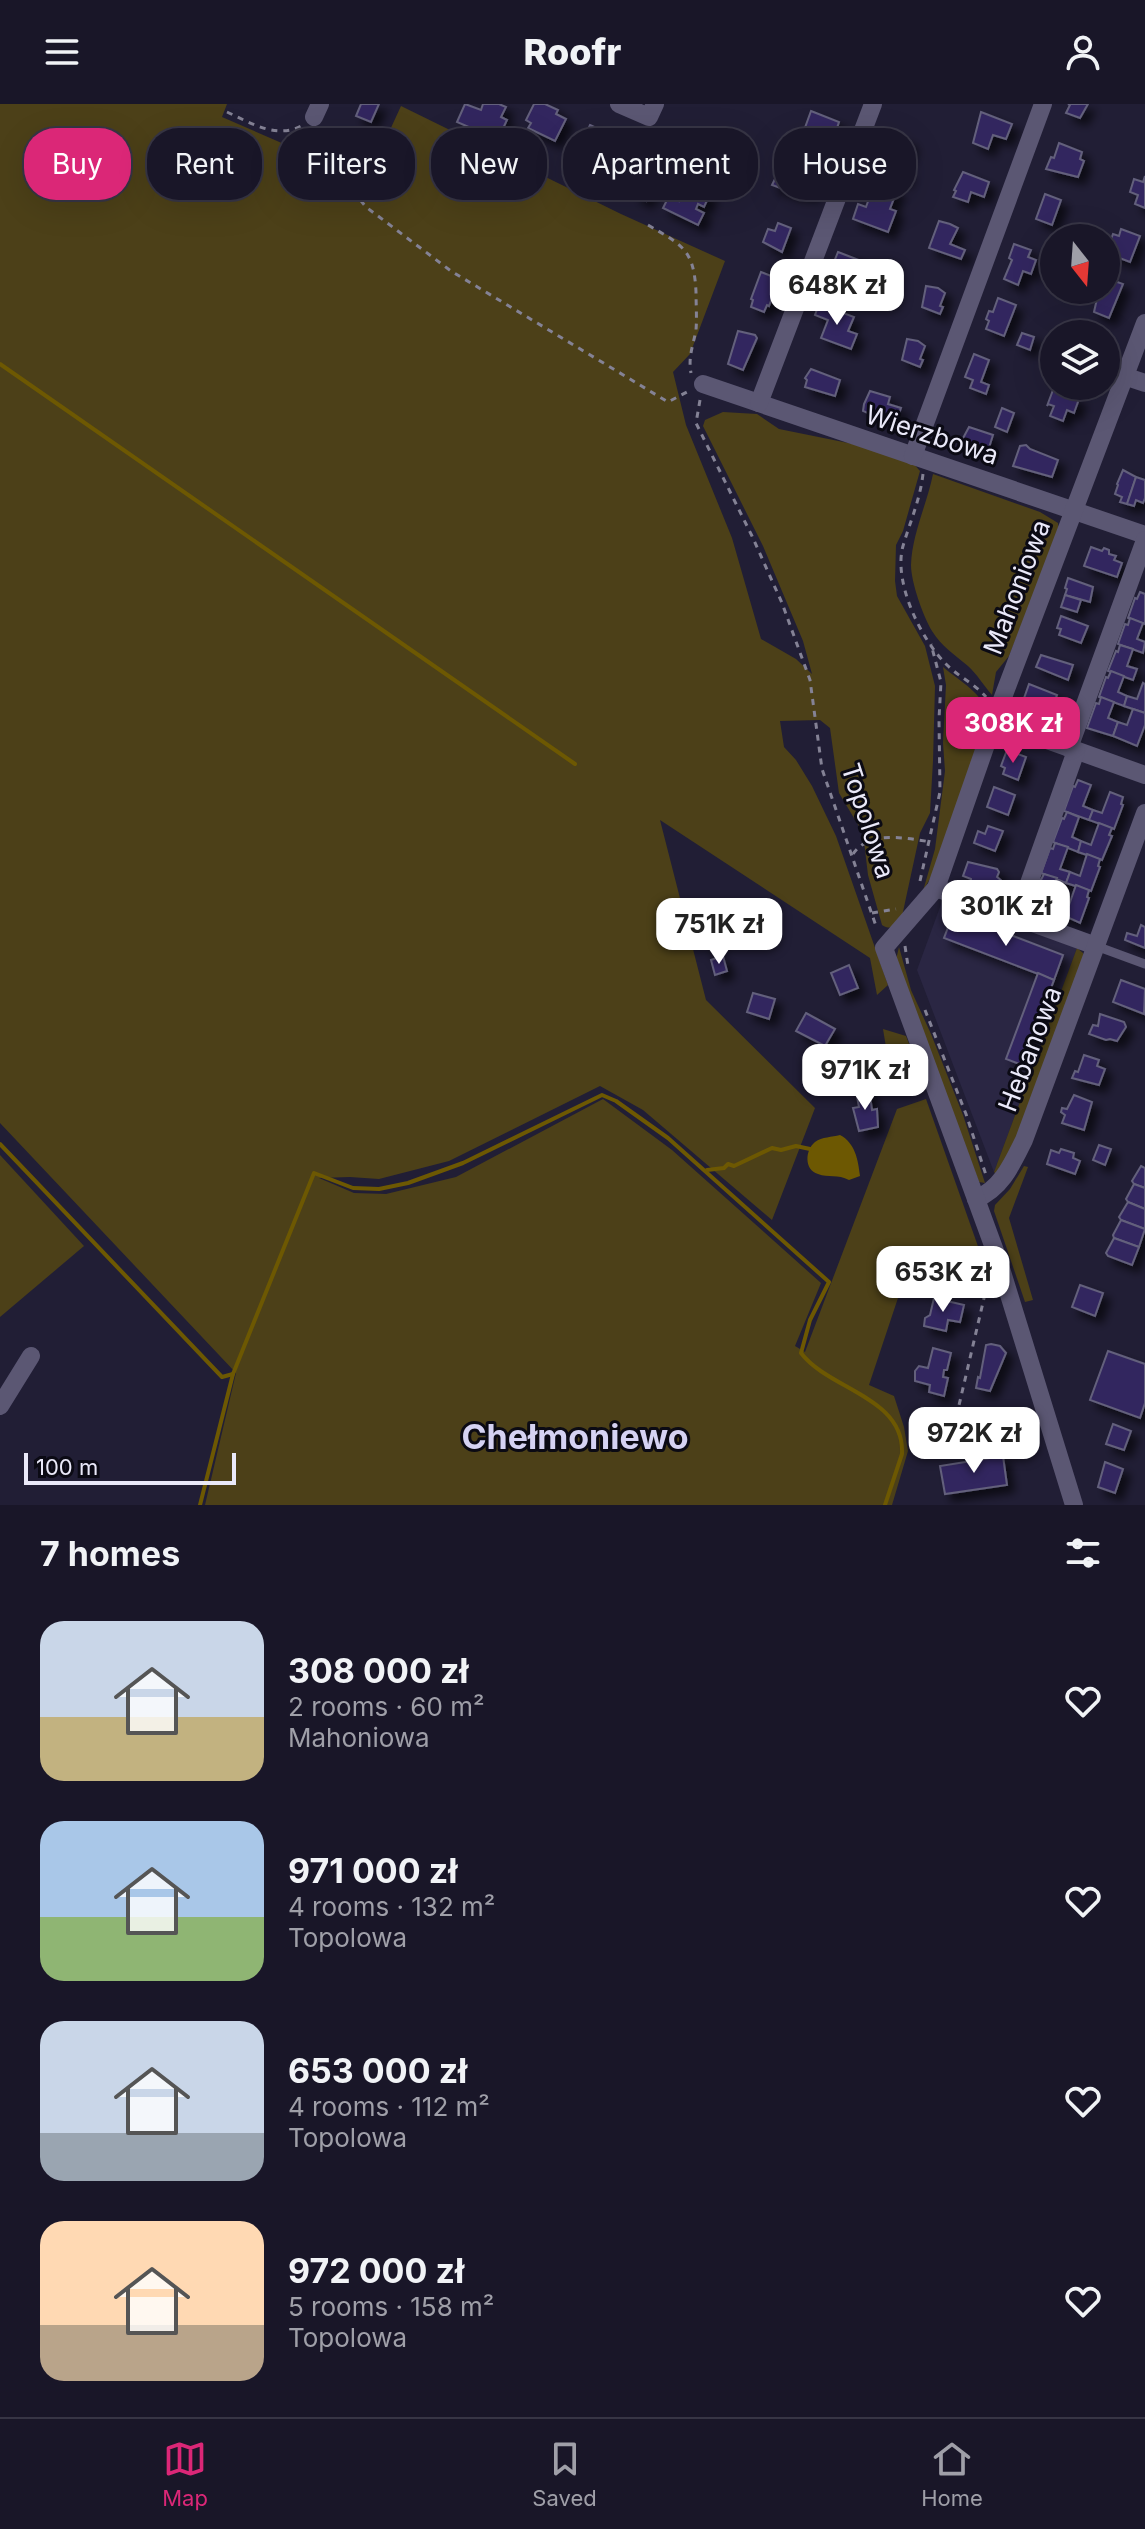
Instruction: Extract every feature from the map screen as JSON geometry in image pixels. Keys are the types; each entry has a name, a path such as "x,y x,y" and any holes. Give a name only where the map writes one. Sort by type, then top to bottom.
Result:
{"street":[{"path":"619,104 649,117 655,104"},
{"path":"759,403 873,104"},
{"path":"920,458 1043,104"},
{"name":"Mahoniowa","path":"884,948 914,913 951,845 995,717 1145,323"},
{"path":"1124,376 1145,383"},
{"name":"Wierzbowa","path":"703,384 1075,509 1145,537"},
{"path":"1017,917 1145,537"},
{"path":"995,717 1072,750 1145,775"},
{"name":"Hebanowa","path":"984,1195 1008,1172 1024,1140 1145,813"},
{"path":"927,886 1096,946"},
{"path":"884,948 984,1195 998,1259 1074,1505"},
{"path":"0,1406 31,1356"}],"lane":[{"path":"1096,946 1145,964"}],"path":[{"path":"227,112 269,131 297,128 317,111"},
{"path":"317,111 321,151 366,207 451,271 668,402 703,384 690,372 689,352 696,330 695,270 691,257 676,241 648,225"},
{"name":"Topolowa","path":"703,384 696,423 752,536 798,646 810,680 822,769 884,948"},
{"path":"920,458 921,490 903,547 900,569 906,595 931,644 948,666 991,701 995,717"},
{"path":"927,886 930,842 940,792 941,682 931,644"},
{"path":"852,856 859,845 874,839 902,838 951,845"},
{"path":"872,914 888,909 914,913"},
{"path":"897,932 907,950 909,974"},
{"path":"922,1003 966,1114 984,1195"},
{"path":"937,1440 946,1441 953,1431 987,1281 998,1259"}],"shaded area":[{"path":"0,104 227,104 222,117 247,128 147,128 147,200 262,200 262,134 278,141 278,200 415,200 415,128 391,128 401,106 446,128 431,128 431,200 547,200 547,178 563,186 563,200 592,200 725,261 690,354 673,372 686,425 732,538 761,639 796,659 812,674 803,641 763,546 703,426 705,420 723,412 757,414 779,429 863,446 913,463 920,471 896,545 895,581 897,596 925,646 935,686 933,761 930,813 920,833 901,921 894,926 882,925 868,875 863,833 839,793 830,728 820,720 780,721 784,747 812,786 836,836 888,985 877,995 870,958 660,820 706,1000 815,1108 772,1220 643,1110 600,1086 449,1161 379,1179 319,1178 354,1193 386,1194 456,1177 603,1099 672,1150 821,1283 795,1346 805,1352 897,1109 926,1099 980,1252 910,1262 869,1385 894,1396 904,1427 908,1451 892,1505 205,1505 236,1373 0,1123"},
{"path":"933,474 1040,512 1058,523 1059,533 1009,656 996,672 992,695 971,669 936,636 915,589 912,553"},
{"path":"943,667 977,695 987,717 932,875 923,891 935,849 945,771 946,685"},
{"path":"943,899 1077,948 994,1172 917,970"},
{"path":"899,947 911,990 963,1115 985,1183 979,1182 895,964"},
{"path":"1077,948 1084,958 1020,1134 997,1175 994,1172"},
{"path":"883,1029 906,1036 924,1082 922,1086 894,1096"},
{"path":"840,1135 852,1147 858,1164 860,1176 849,1180 818,1174 808,1164 809,1150 815,1142"},
{"path":"0,1155 84,1246 0,1317"},
{"path":"1024,1166 1028,1167 1009,1218 1033,1300 1025,1302 994,1211 995,1205 1010,1189"}],"building":[{"path":"361,104 379,104 371,122 356,116"},
{"path":"465,104 481,110 483,104 506,107 501,117 507,120 503,128 469,128 457,122"},
{"path":"534,104 545,104 558,110 556,114 566,119 555,141 547,137 547,128 528,128 531,123 526,120"},
{"path":"1068,104 1088,104 1080,118 1066,113"},
{"path":"811,111 839,122 837,128 805,128"},
{"path":"981,112 1012,124 1006,139 993,135 988,149 973,143"},
{"path":"1059,143 1082,152 1080,159 1084,161 1078,177 1046,169"},
{"path":"963,172 989,182 984,197 971,192 968,202 953,197"},
{"path":"1145,176 1145,208 1135,204 1138,195 1130,192 1134,179 1143,182"},
{"path":"1045,194 1061,200 1052,224 1036,219"},
{"path":"667,200 707,200 704,207 698,204 696,209 704,213 698,225 663,208"},
{"path":"869,200 893,200 890,209 896,211 888,232 853,219 858,204 866,207"},
{"path":"939,221 958,228 950,244 965,250 961,259 929,248"},
{"path":"778,223 791,228 782,252 763,242 768,229 775,231"},
{"path":"1121,229 1140,236 1130,262 1120,258"},
{"path":"1014,244 1031,250 1028,257 1036,260 1031,274 1023,271 1018,285 1004,279 1012,260 1009,258"},
{"path":"838,252 869,264 856,287 843,282 845,272 832,267"},
{"path":"761,272 779,279 764,312 751,307"},
{"path":"926,286 945,293 940,314 922,307"},
{"path":"998,298 1016,305 1004,336 986,329 989,311 993,312"},
{"path":"819,304 854,317 848,331 857,334 851,349 821,338 828,320 815,315"},
{"path":"1096,304 1115,304 1109,318 1094,312"},
{"path":"738,331 757,338 743,370 728,364"},
{"path":"1022,333 1034,337 1030,350 1017,345"},
{"path":"907,339 925,346 920,367 902,360"},
{"path":"974,354 989,360 981,382 989,385 986,394 970,388 973,380 965,377"},
{"path":"811,369 840,380 835,396 805,387 805,378"},
{"path":"870,391 890,397 888,404 901,408 895,425 863,411"},
{"path":"1049,400 1079,400 1074,413 1067,410 1063,421 1050,416 1054,406 1047,406"},
{"path":"1002,408 1014,413 1007,432 995,427"},
{"path":"969,427 993,435 987,454 962,446"},
{"path":"1026,445 1058,460 1052,477 1013,466 1020,446"},
{"path":"1123,470 1136,477 1127,504 1120,502 1122,497 1115,494"},
{"path":"1136,477 1145,480 1145,498 1143,503 1136,500 1134,506 1127,504"},
{"path":"1091,547 1102,551 1104,548 1116,556 1114,560 1122,563 1117,577 1084,566"},
{"path":"1068,578 1093,587 1090,602 1065,595"},
{"path":"1140,592 1145,594 1145,624 1128,618"},
{"path":"1065,595 1081,600 1077,612 1061,607"},
{"path":"1061,616 1088,626 1081,643 1059,635 1061,629 1057,628"},
{"path":"1130,618 1143,623 1137,639 1145,642 1143,653 1118,644"},
{"path":"1120,645 1133,649 1127,666 1137,669 1133,680 1108,671"},
{"path":"1041,655 1073,665 1068,680 1036,667"},
{"path":"1111,671 1124,676 1118,692 1127,696 1124,706 1099,697"},
{"path":"1143,683 1145,713 1124,706 1127,696 1137,699"},
{"path":"1029,684 1057,695 1050,714 1051,710 1040,707 1039,710 1022,704"},
{"path":"1101,697 1114,702 1108,718 1118,722 1113,736 1087,728"},
{"path":"1133,709 1145,713 1145,725 1137,746 1113,736 1118,722 1127,725"},
{"path":"1007,750 1026,757 1018,780 1003,774 1005,768 1001,766"},
{"path":"1078,780 1091,785 1083,806 1093,810 1089,820 1064,811"},
{"path":"994,787 1015,795 1008,815 987,807"},
{"path":"1110,792 1123,797 1114,829 1089,820 1093,810 1102,813"},
{"path":"1067,812 1079,817 1072,837 1081,841 1078,852 1053,842"},
{"path":"1099,823 1112,828 1102,860 1078,852 1081,841 1091,845"},
{"path":"988,826 1003,831 995,851 974,843 978,831 985,834"},
{"path":"1055,843 1068,847 1060,869 1070,872 1066,883 1041,873 1050,848 1053,849"},
{"path":"1087,854 1100,859 1091,891 1066,883 1070,872 1080,876"},
{"path":"968,862 997,869 1001,884 995,884 992,889 963,876"},
{"path":"1044,874 1057,878 1052,890 1062,894 1056,912 1030,904 1039,879"},
{"path":"1076,885 1089,890 1080,923 1056,912 1059,901 1069,905"},
{"path":"966,918 1063,955 1054,980 944,938 949,925 961,930"},
{"path":"1141,925 1145,927 1145,948 1125,940 1127,933 1137,936"},
{"path":"723,956 727,971 715,975 711,960"},
{"path":"849,965 858,988 840,995 831,973"},
{"path":"1038,973 1054,980 1022,1065 1006,1059"},
{"path":"1121,980 1145,989 1144,1014 1113,1002"},
{"path":"753,993 775,999 769,1019 747,1012"},
{"path":"806,1013 835,1029 825,1046 796,1031"},
{"path":"1100,1014 1124,1022 1126,1027 1117,1041 1089,1034 1093,1025 1098,1026"},
{"path":"1084,1055 1099,1060 1097,1066 1105,1069 1099,1085 1072,1078 1075,1071 1078,1072"},
{"path":"869,1089 872,1110 877,1109 878,1127 859,1131 853,1108 859,1107 856,1091"},
{"path":"1074,1095 1092,1102 1084,1130 1062,1123 1065,1115 1061,1112 1062,1108 1067,1109"},
{"path":"1099,1145 1111,1149 1105,1165 1093,1160"},
{"path":"1061,1149 1074,1153 1073,1158 1080,1161 1075,1174 1047,1164 1051,1150 1059,1153"},
{"path":"1141,1166 1145,1168 1145,1188 1132,1181"},
{"path":"1134,1184 1145,1188 1145,1209 1126,1199"},
{"path":"1128,1202 1145,1209 1145,1229 1119,1217"},
{"path":"1121,1220 1145,1229 1139,1247 1114,1238"},
{"path":"1114,1238 1139,1247 1132,1265 1106,1253"},
{"path":"954,1261 973,1266 966,1287 950,1280"},
{"path":"1080,1285 1103,1293 1095,1316 1072,1307"},
{"path":"934,1298 964,1305 960,1322 948,1320 946,1331 924,1326"},
{"path":"986,1345 1000,1346 1006,1353 990,1391 976,1388"},
{"path":"933,1348 951,1353 947,1370 944,1370 943,1377 948,1378 944,1396 929,1392 930,1385 915,1381 915,1371 919,1366 928,1368"},
{"path":"1108,1351 1145,1364 1145,1403 1140,1418 1090,1400"},
{"path":"1005,1411 1008,1425 1019,1422 1023,1437 983,1449 979,1434 988,1431 984,1418"},
{"path":"1113,1424 1131,1431 1124,1450 1106,1444"},
{"path":"1003,1456 1007,1485 945,1494 940,1466"},
{"path":"1105,1462 1123,1469 1115,1493 1098,1487"}],"waterway":[{"path":"0,364 575,764"},
{"path":"200,1505 233,1374 314,1173 353,1188 379,1189 408,1183 463,1163 602,1095 616,1101 668,1138 829,1282 810,1320 801,1353 814,1366 879,1407 900,1435 902,1454 885,1505"},
{"path":"0,1144 222,1377 233,1374"},
{"path":"707,1170 724,1168 728,1164 734,1166 772,1148 781,1150 796,1146 810,1149"}],"district":[{"name":"Chełmoniewo","path":"575,1437"}]}
